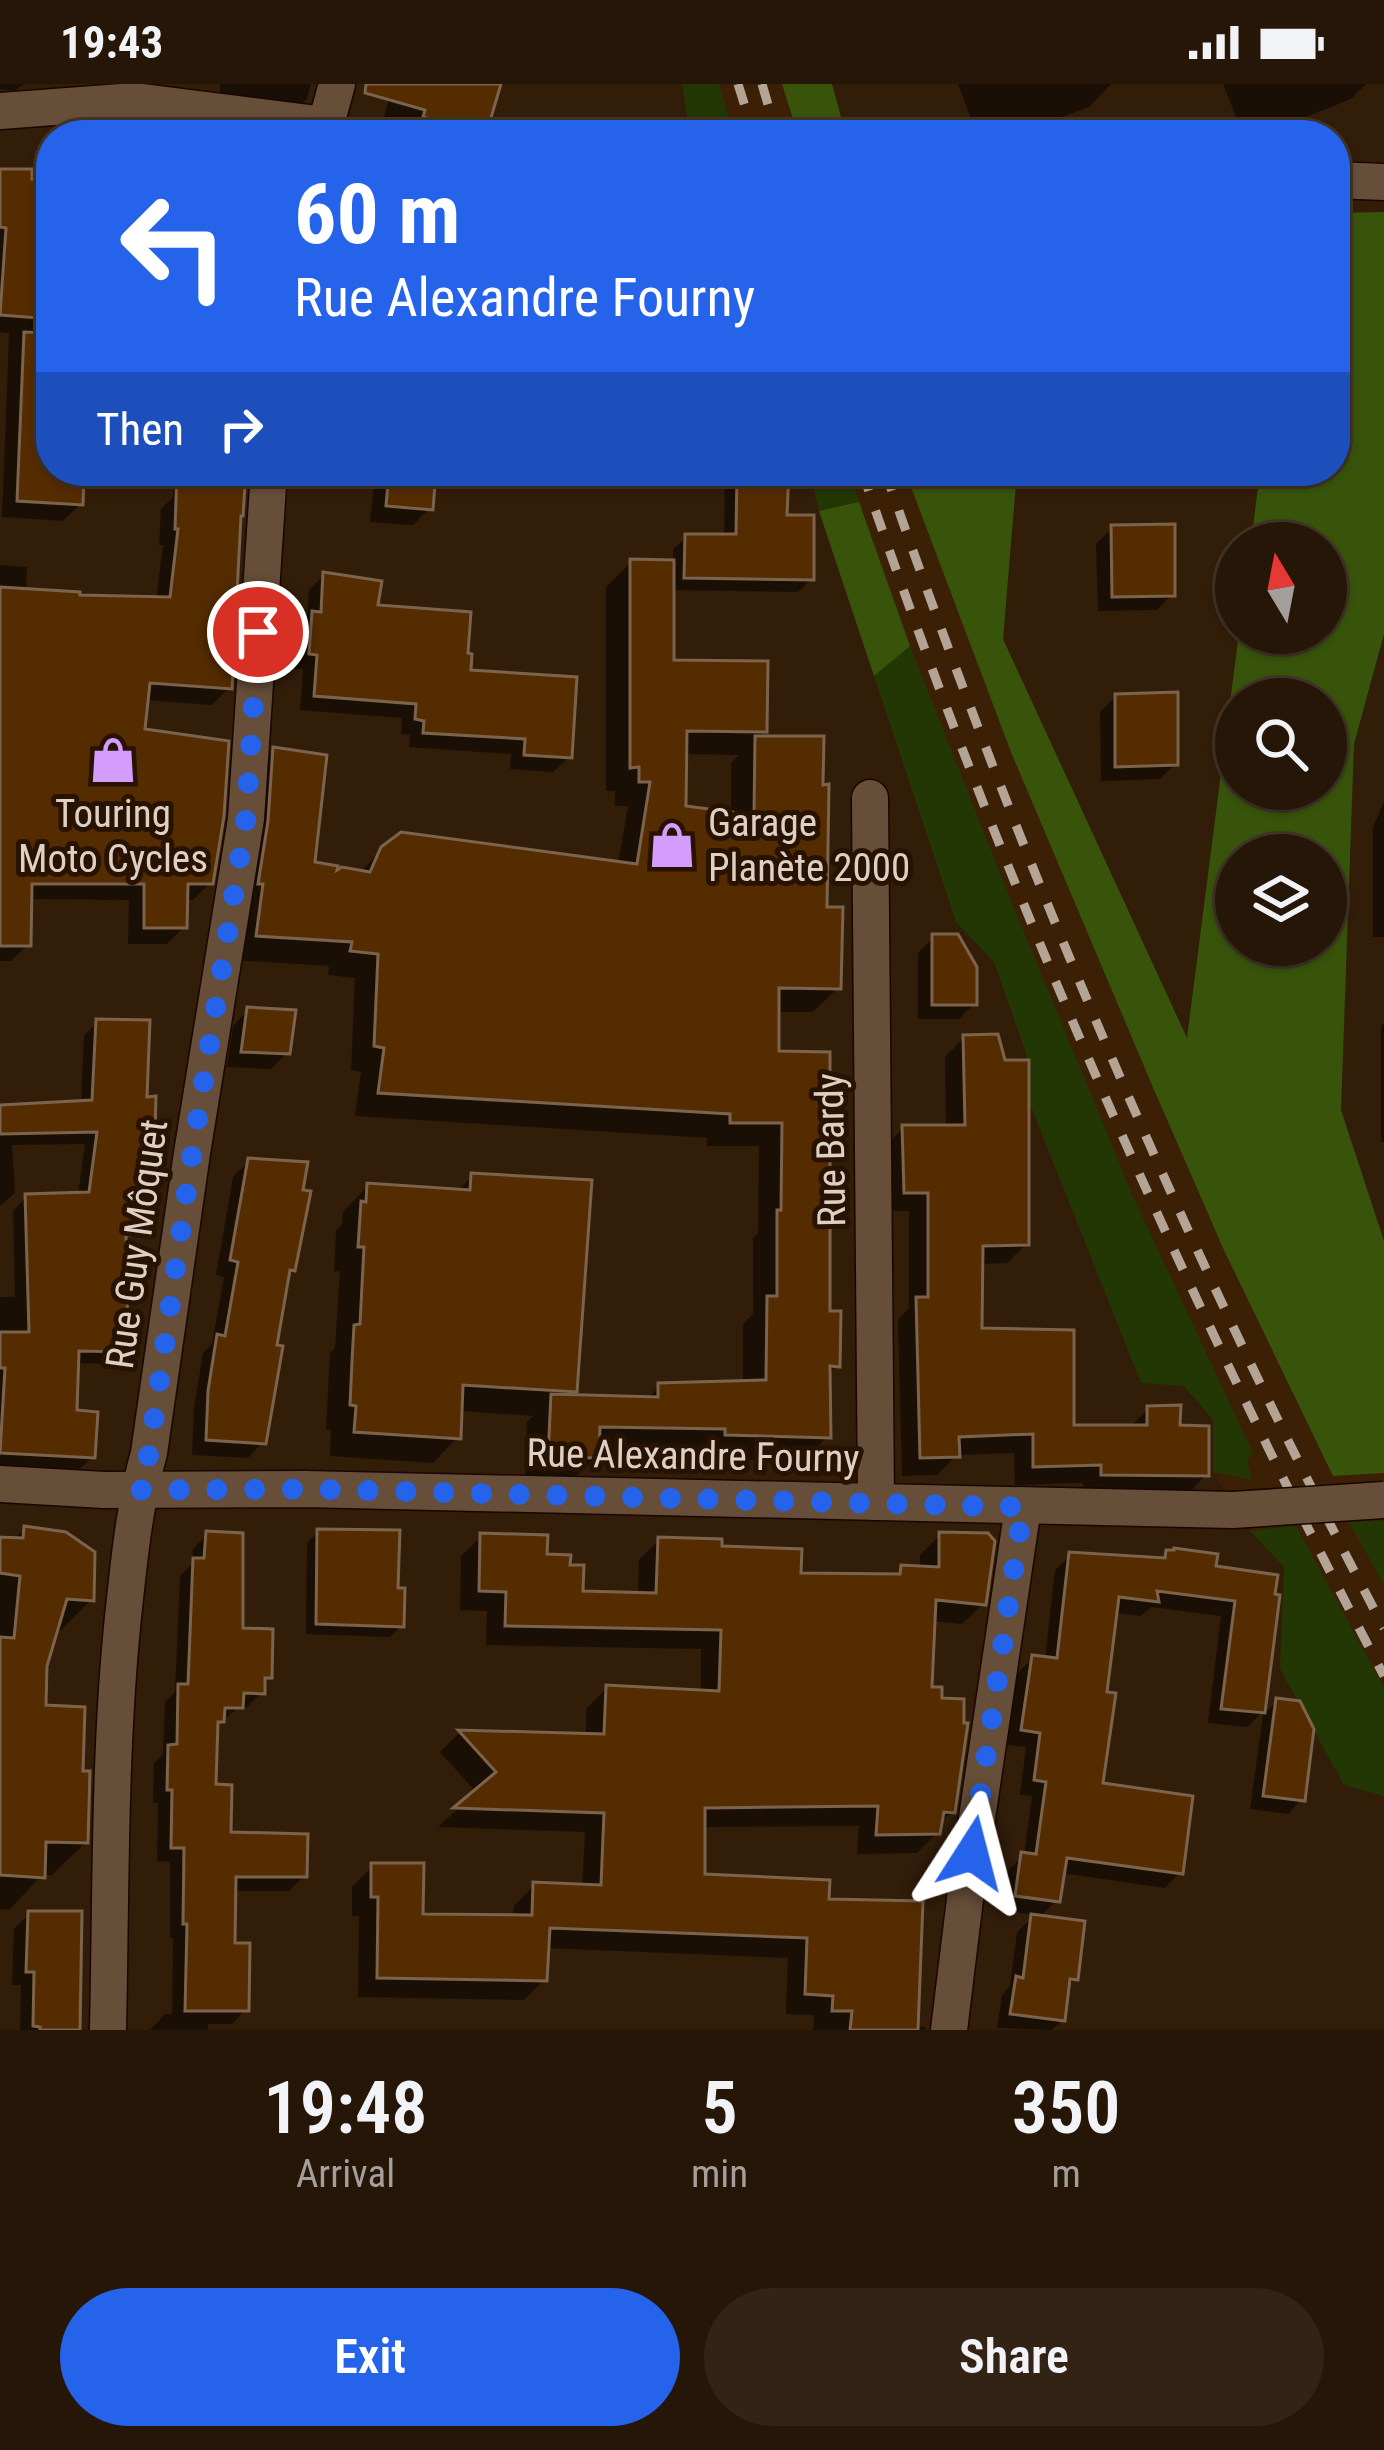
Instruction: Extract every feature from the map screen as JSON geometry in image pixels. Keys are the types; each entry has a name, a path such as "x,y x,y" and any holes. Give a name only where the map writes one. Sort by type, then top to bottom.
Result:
{"street":[{"path":"327,120 338,84"},
{"path":"0,111 134,101 258,120"},
{"path":"1350,181 1384,182"},
{"name":"Rue Guy Môquet","path":"107,2030 116,1688 139,1490 149,1454 246,819 268,486"},
{"name":"Rue Bardy","path":"870,798 876,1502"},
{"name":"Rue Alexandre Fourny","path":"0,1484 1233,1510 1384,1500"},
{"path":"949,2030 1023,1507"}],"shaded area":[{"path":"682,84 827,84 840,120 688,120"},
{"path":"813,486 948,486 1003,639 1181,1026 1333,1328 1384,1305 1384,1796 1344,1785 1280,1669 1284,1567 1250,1531 1213,1472 1213,1420 1184,1386 1141,1383 1030,1104 1026,1053 994,962 956,922"}],"green space":[{"path":"682,84 719,84 730,120 688,120"},
{"path":"782,84 832,84 842,120 793,120"},
{"path":"1384,212 1384,634 1354,744 1347,941 1347,834 1215,834 1215,966 1346,966 1341,1110 1384,1241 1384,1473 1333,1476 1223,1248 1011,752 911,486 1016,486 1003,639 1187,1038 1216,810 1347,810 1347,678 1233,678 1236,654 1347,654 1347,522 1254,522 1258,486 1350,486 1350,213"},
{"path":"813,486 854,486 859,502 819,511"},
{"path":"859,502 910,646 874,676 819,511"},
{"path":"910,646 1135,1201 1253,1453 1247,1461 1252,1480 1213,1472 1213,1420 1184,1386 1141,1383 1030,1104 1026,1053 994,962 956,922 874,676"},
{"path":"1384,1521 1384,1585 1349,1522"},
{"path":"1296,1526 1384,1688 1384,1796 1344,1785 1280,1669 1284,1567 1250,1531"}],"building":[{"path":"366,84 501,84 490,120 433,120 423,117 425,110 365,93"},
{"path":"0,169 32,169 32,179 36,179 36,318 0,315 6,228 0,227"},
{"path":"24,332 36,332 36,486 84,486 83,505 17,501"},
{"path":"176,486 245,486 232,689 150,683 145,729 229,741 213,884 188,884 187,928 144,928 144,884 32,884 31,946 0,946 0,587 170,597"},
{"path":"388,486 435,486 433,510 386,506"},
{"path":"737,486 788,486 787,515 814,515 814,580 684,578 685,534 736,534"},
{"path":"1175,524 1175,596 1112,597 1111,525"},
{"path":"630,559 674,560 674,660 768,661 767,732 687,731 686,806 754,815 755,736 824,736 823,785 829,784 827,907 843,907 841,989 779,988 779,1051 830,1052 830,1311 841,1311 840,1367 830,1366 831,1438 725,1435 725,1429 600,1427 599,1458 548,1457 551,1394 658,1397 658,1383 766,1380 767,1296 777,1296 782,1123 730,1123 730,1114 378,1093 384,1048 374,1046 378,954 350,951 352,942 256,936 263,884 258,884 273,747 327,755 315,862 338,866 337,870 370,872 381,847 401,832 637,864 650,782 639,782 639,767 630,768"},
{"path":"323,572 382,581 378,605 471,612 471,670 577,677 572,758 524,755 525,739 423,733 424,721 415,719 416,704 314,696 317,655 309,654 312,611 321,612"},
{"path":"1178,692 1178,765 1115,767 1115,694"},
{"path":"932,934 958,934 977,967 977,1005 932,1005"},
{"path":"247,1007 296,1010 290,1054 241,1052"},
{"path":"96,1019 150,1020 147,1097 156,1096 154,1172 138,1172 140,1208 133,1215 134,1235 126,1235 128,1352 79,1351 77,1410 98,1412 95,1458 0,1453 5,1368 0,1368 0,1332 29,1332 25,1194 89,1192 97,1132 0,1134 0,1105 92,1100"},
{"path":"998,1034 1005,1060 1029,1060 1029,1245 983,1246 982,1328 1074,1330 1074,1425 1147,1425 1147,1406 1181,1405 1180,1425 1209,1426 1209,1476 1101,1475 1101,1465 1033,1467 1033,1434 959,1437 960,1457 920,1458 916,1297 928,1297 928,1193 904,1193 902,1125 965,1125 963,1035"},
{"path":"248,1158 308,1162 303,1190 311,1191 295,1271 290,1270 266,1444 206,1440 217,1334 225,1336 238,1262 230,1260"},
{"path":"471,1173 592,1180 577,1392 463,1385 461,1439 354,1432 352,1361 354,1325 360,1324 364,1247 358,1247 367,1183 470,1190"},
{"path":"24,1526 66,1532 95,1552 94,1601 67,1599 47,1666 46,1705 85,1707 88,1843 46,1842 45,1878 0,1875 0,1637 14,1638 20,1576 0,1573 0,1537 23,1538"},
{"path":"317,1529 400,1530 398,1588 405,1588 404,1627 316,1624"},
{"path":"206,1531 243,1533 243,1628 273,1629 272,1678 265,1678 265,1694 244,1693 243,1708 225,1708 224,1722 218,1722 216,1784 232,1785 231,1832 308,1834 307,1877 236,1877 235,1943 250,1943 249,2011 185,2011 184,1848 171,1848 168,1745 177,1744 178,1684 188,1684 193,1558 204,1558"},
{"path":"939,1532 988,1533 995,1541 986,1605 936,1600 932,1687 942,1687 942,1698 964,1699 964,1723 968,1723 955,1813 944,1812 940,1834 876,1835 878,1806 705,1808 705,1874 830,1880 829,1899 923,1901 918,2030 850,2030 852,2011 832,2011 833,1996 805,1994 807,1938 550,1928 547,1981 377,1978 378,1897 371,1897 371,1863 424,1863 423,1914 532,1915 533,1882 601,1885 604,1813 453,1808 496,1772 458,1730 604,1734 606,1685 719,1691 721,1630 505,1626 506,1592 479,1591 480,1533 548,1535 547,1554 571,1555 570,1565 584,1565 583,1591 656,1593 658,1537 722,1539 722,1546 802,1549 801,1573 900,1574 901,1565 939,1567"},
{"path":"1166,1550 1218,1554 1216,1566 1278,1575 1275,1594 1280,1595 1265,1713 1221,1709 1235,1601 1157,1591 1159,1602 1119,1597 1107,1692 1116,1693 1103,1783 1193,1796 1183,1874 1067,1858 1060,1902 1015,1896 1021,1852 1036,1854 1046,1782 1034,1780 1040,1733 1021,1730 1032,1655 1057,1658 1069,1552 1165,1558"},
{"path":"1276,1698 1300,1701 1314,1729 1305,1801 1263,1796"},
{"path":"28,1911 82,1911 80,2030 33,2026 34,1972 26,1972"},
{"path":"1031,1914 1085,1921 1078,1980 1070,1979 1065,2021 1010,2014 1016,1976 1023,1978"}],"railway":[{"path":"738,84 749,120"},
{"path":"762,84 773,120"},
{"path":"867,486 974,780 1099,1084 1236,1383 1384,1676"},
{"path":"890,486 993,767 1112,1059 1243,1347 1384,1628"}],"place":[{"name":"Touring Moto Cycles","path":"113,760"},
{"name":"Garage Planète 2000","path":"672,845"}],"route":[{"path":"258,632 246,819 149,1454 139,1490 305,1489 1023,1507 972,1853"}]}
